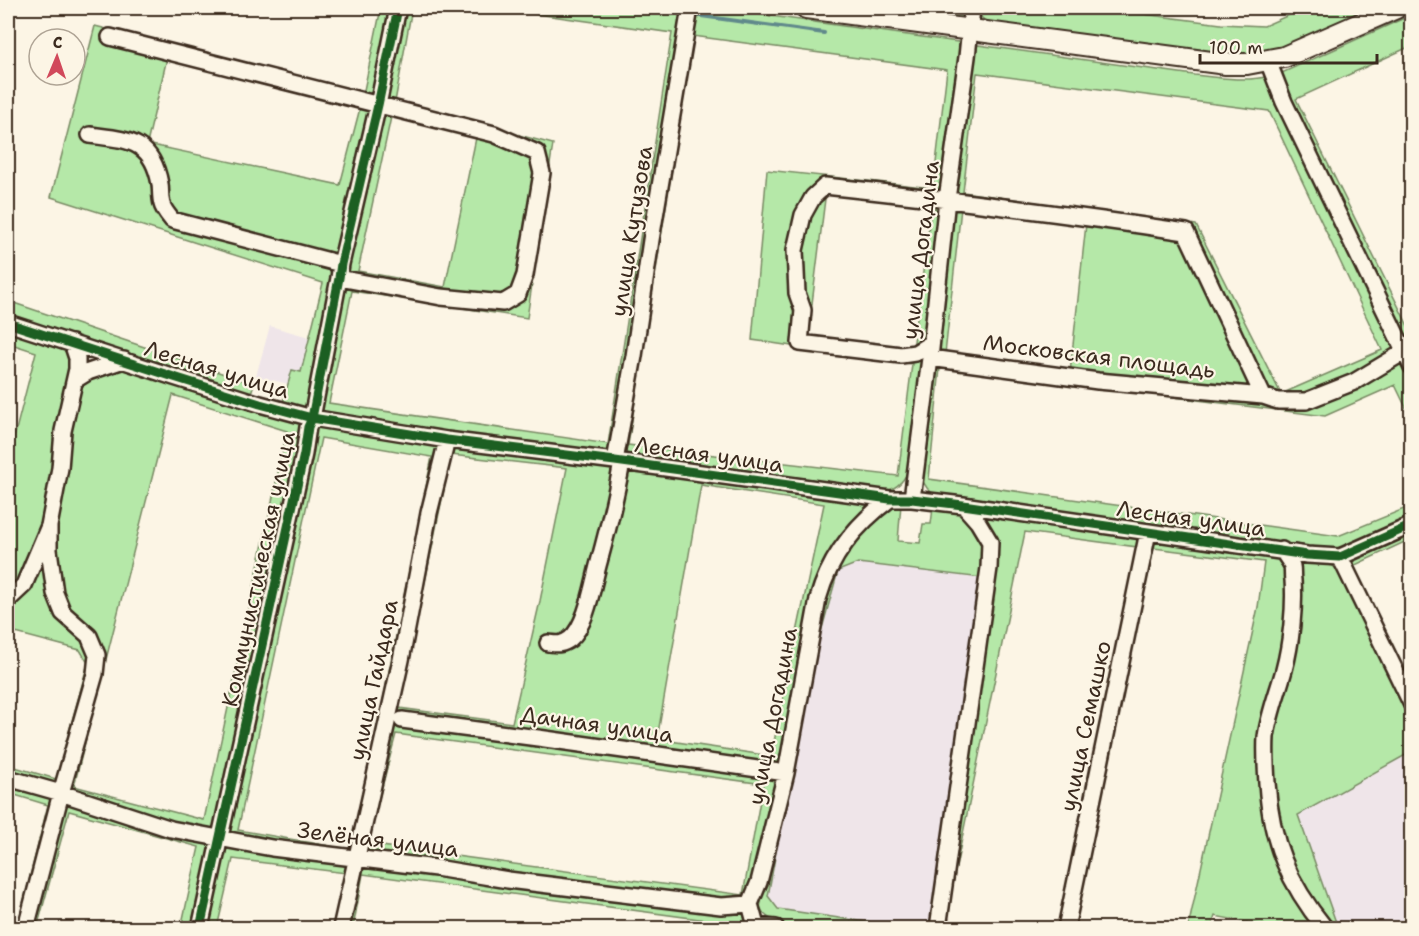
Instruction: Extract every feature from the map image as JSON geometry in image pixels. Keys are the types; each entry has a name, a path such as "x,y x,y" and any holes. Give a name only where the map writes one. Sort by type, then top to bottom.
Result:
{"main road":[{"path":"806,8 1226,64 1247,64 1284,57 1396,8"}],"street":[{"name":"Коммунистическая улица","path":"200,928 308,427 312,418 340,271 398,8"},
{"name":"улица Кутузова","path":"548,643 561,644 571,638 580,626 608,530 651,240 690,8"},
{"name":"улица Догадина","path":"912,499 972,8"},
{"path":"90,135 128,141 143,148 154,166 160,183 162,206 172,220 340,271 441,297 503,303 518,294 525,275 542,173 537,153 494,134 110,37"},
{"path":"1268,61 1284,102 1412,368"},
{"path":"930,351 901,355 801,343 803,310 797,293 795,249 803,214 813,197 825,186 947,199"},
{"name":"Московская площадь","path":"947,199 1186,232 1263,396"},
{"name":"Лесная улица","path":"8,323 239,398 312,418 447,440 619,461 890,499 912,499 1307,555 1340,557 1412,525"},
{"path":"26,928 95,674 97,655 89,636 69,620 58,603 49,550 49,526 60,468 63,431 77,369 77,358 72,343"},
{"name":"Московская площадь","path":"930,351 1098,381 1263,396 1278,401 1306,401 1354,382 1404,352"},
{"path":"75,380 88,372 124,360"},
{"name":"улица Гайдара","path":"341,928 401,660 429,513 447,440"},
{"name":"улица Догадина","path":"750,904 759,882 786,773 822,585 833,561 850,535 875,510 890,499"},
{"path":"938,928 989,568 990,542 978,522 963,506"},
{"path":"8,600 24,585 49,526"},
{"name":"улица Семашко","path":"1065,928 1148,532"},
{"path":"1282,550 1292,565 1293,617 1284,669 1266,736 1268,797 1273,830 1283,862 1325,928"},
{"path":"1292,565 1307,555"},
{"path":"1340,557 1412,705"},
{"name":"Дачная улица","path":"402,720 786,773"},
{"name":"Зелёная улица","path":"8,778 171,829 272,848 720,906 750,904"},
{"path":"750,904 755,927 776,928"}],"shaded area":[{"path":"270,326 309,337 301,373 292,370 288,384 256,376"},
{"path":"858,563 982,578 934,920 921,928 907,928 778,909 768,896 820,636 838,571"},
{"path":"1411,752 1411,928 1338,928 1298,815"}],"green space":[{"path":"381,8 393,8 374,99 363,95"},
{"path":"405,8 412,8 395,102 553,144 527,318 352,291 329,403 608,444 672,33 494,8 682,8 685,12 631,350 609,455 329,416 320,407 344,285","holes":["391,117 440,127 476,138 445,287 358,271"]},
{"path":"696,8 714,8 958,42 962,50 910,466 904,479 885,492 623,456","holes":["693,36 947,70 933,188 767,170 752,340 912,364 898,476 628,445","826,191 932,203 913,349 808,336"]},
{"path":"860,8 966,8 959,22"},
{"path":"978,8 1096,8 1221,24 1264,26 1305,8 1382,8 1305,43 1248,58 990,26 980,16"},
{"path":"1411,15 1411,46 1296,99 1411,332 1411,359 1277,75"},
{"path":"95,26 170,45 147,144 340,185 360,108 370,111 335,256 334,278 309,406 303,409 282,405 292,370 301,372 323,283 51,197 79,87 87,87 87,57"},
{"path":"978,45 1223,78 1252,79 1271,76 1398,350 1352,380 1304,398 1265,393 1188,229 954,196 972,50","holes":["977,73 1269,111 1382,350 1281,394 1196,225 963,192"]},
{"path":"953,203 1183,235 1258,393 1099,379 936,356","holes":["961,208 1086,224 1070,373 945,354"]},
{"path":"8,301 254,384 250,396 8,317"},
{"path":"8,328 66,346 72,361 43,533 22,582 8,596 8,461 36,352 8,343"},
{"path":"1402,357 1411,377 1411,418 1395,385 1325,416 940,368 929,479 1338,536 1411,506 1411,519 1337,550 1322,551 934,495 922,480 935,362 1306,403"},
{"path":"122,365 299,420 302,425 300,452 215,829 207,831 166,822 70,791 68,784 96,635 90,626 76,618 64,603 53,536 68,425 80,382","holes":["173,395 287,431 204,820 74,786"]},
{"path":"315,425 436,444 440,450 354,853 232,835 228,831","holes":["321,438 432,457 353,850 238,830"]},
{"path":"458,446 615,467 574,641 627,469 867,501 869,508 850,524 838,540 815,584 781,759 776,764 394,715 432,513 451,449","holes":["451,455 567,468 512,723 399,708","701,485 824,504 771,756 657,739"]},
{"path":"901,504 898,541 920,543 923,524 931,524 933,508 959,511 966,515 983,542 982,578 858,563 838,571 820,636 816,637 823,601 832,576 862,530 887,508"},
{"path":"978,514 1131,535 1142,547 1063,928 1058,928 1137,547 1025,532 945,921 997,928 942,928 994,568"},
{"path":"1411,531 1411,539 1351,567 1348,559"},
{"path":"1157,540 1281,557 1286,567 1290,595 1264,799 1320,928 1278,928 1215,916 1211,928 1188,928 1258,607 1264,562 1154,548 1080,882 1150,544"},
{"path":"45,543 48,578 83,636 93,660 56,788 8,774 8,765 56,779 88,663 80,650 8,631 8,604"},
{"path":"1309,561 1332,566 1348,583 1411,713 1411,752 1298,815 1338,928 1331,928 1318,912 1292,864 1280,834 1274,802 1270,740 1298,569 1302,563"},
{"path":"390,724 772,776 774,785 754,879 744,899 721,901 512,876 366,852 363,846","holes":["396,734 763,784 743,895 367,844"]},
{"path":"8,782 53,795 22,928 17,928 48,805 8,793"},
{"path":"63,800 214,843 196,928 181,928 199,847 69,811 37,928 30,928"},
{"path":"222,844 345,861 351,866 346,873 233,859 217,928 205,928"},
{"path":"777,846 768,896 778,909 907,928 811,928 777,924 764,914 760,907 772,849"},
{"path":"361,865 745,911 749,917 747,928 736,928 736,924 363,874 353,928 345,928"}],"waterway":[{"path":"637,8 686,14"},
{"path":"694,15 824,33"}],"cycle path":[{"path":"200,928 308,427 312,418 341,264 398,8"},
{"path":"8,323 260,404 312,418 447,440 890,499 912,499 963,505 1307,555 1340,557 1412,525"}]}
